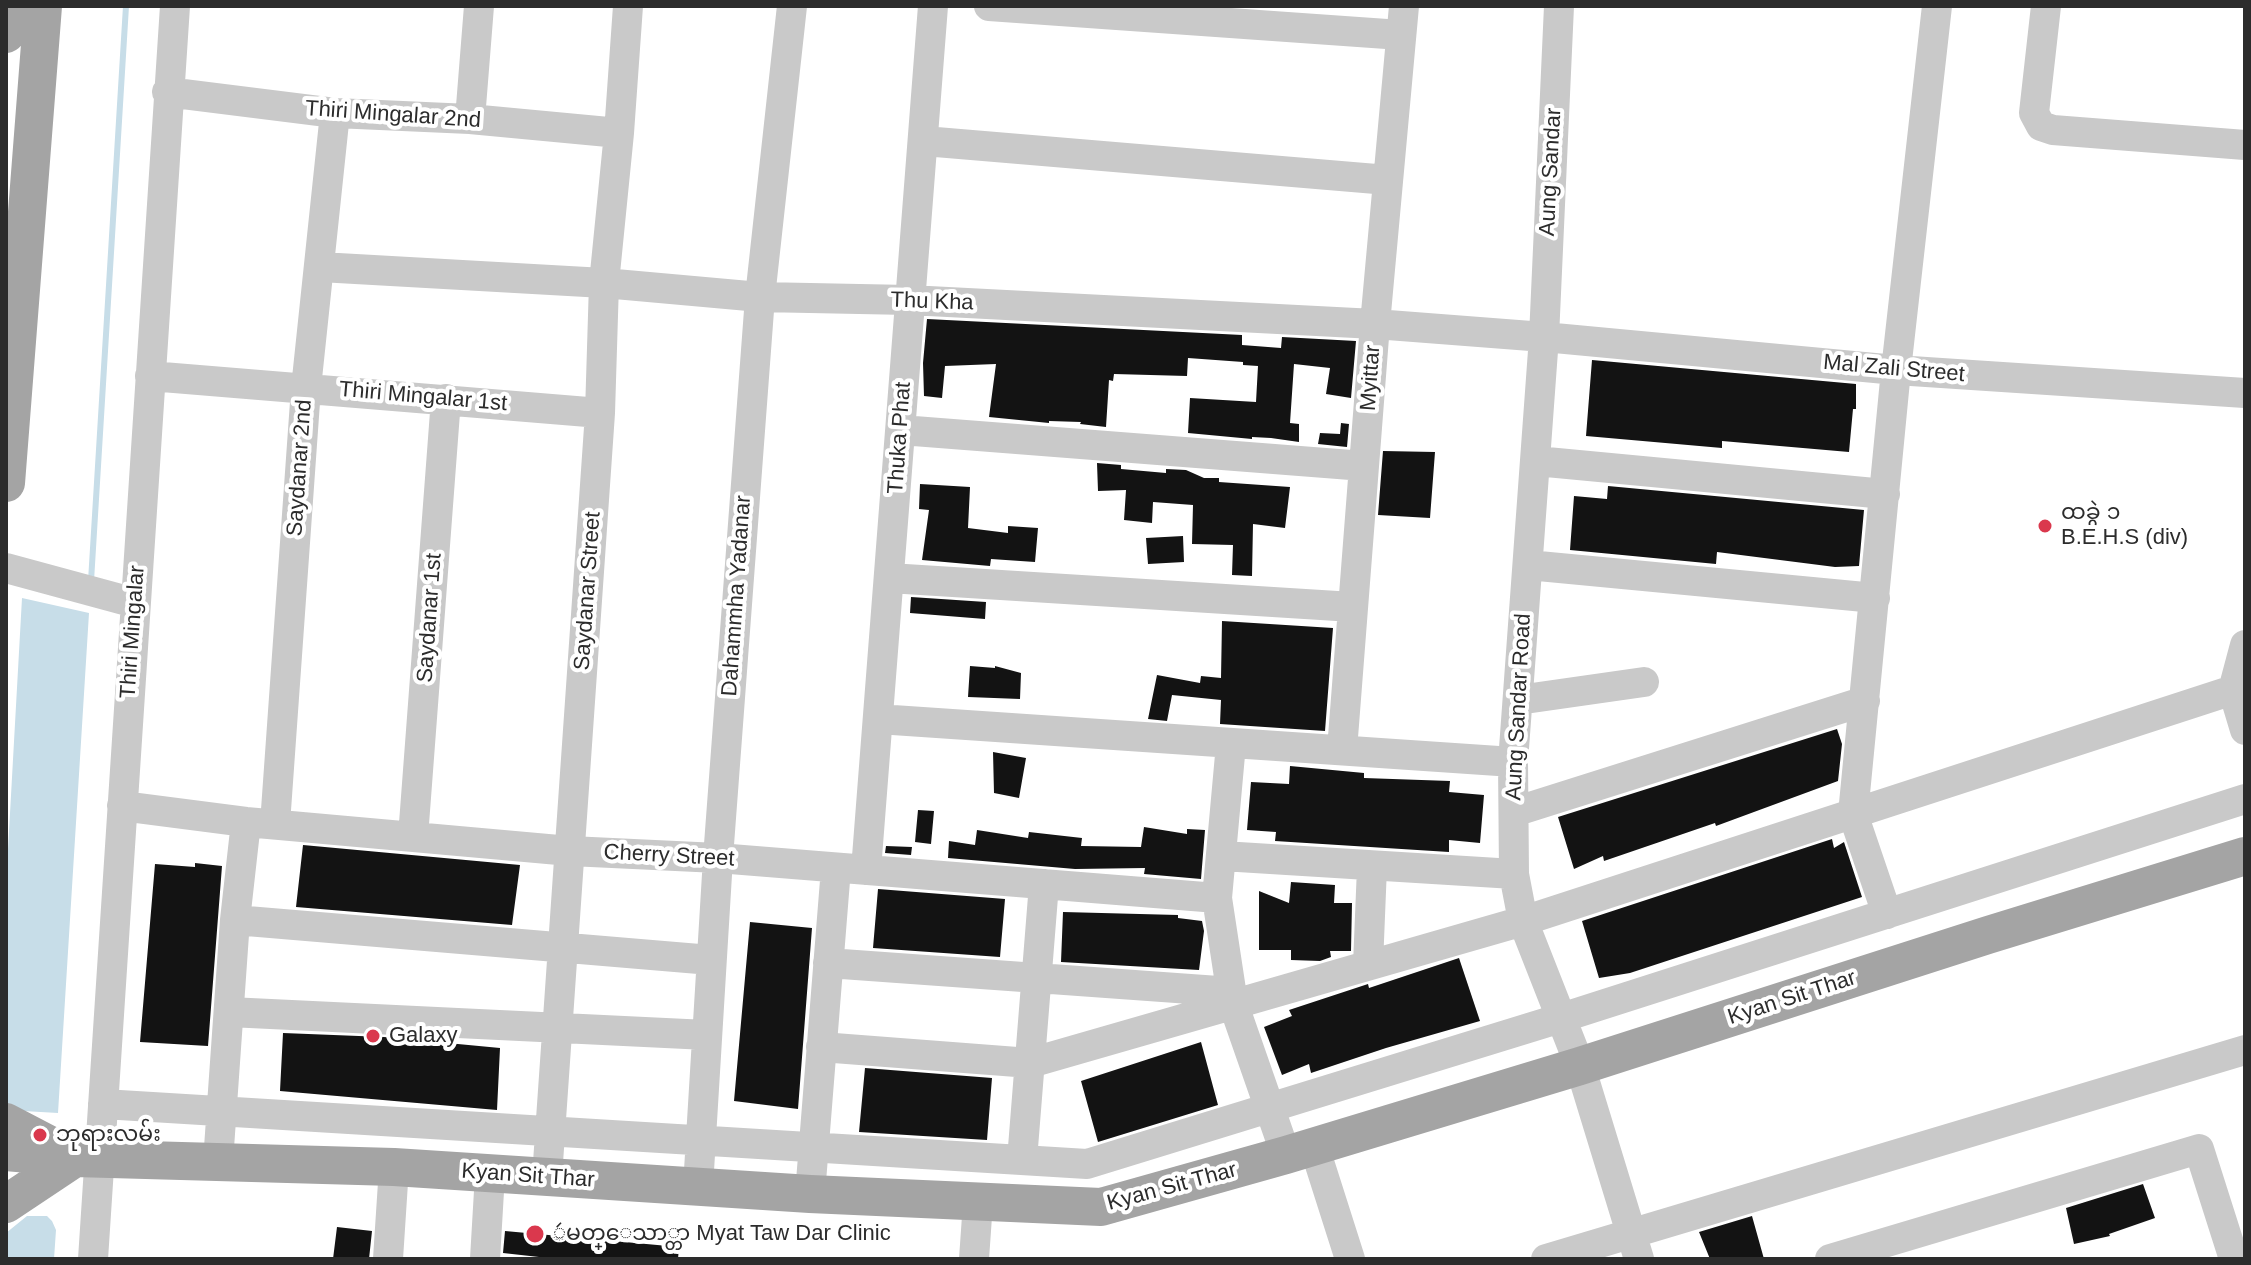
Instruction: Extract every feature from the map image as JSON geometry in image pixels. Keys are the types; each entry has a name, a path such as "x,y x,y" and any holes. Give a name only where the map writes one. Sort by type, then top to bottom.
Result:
{"main road":[{"path":"6,34 8,6"},
{"path":"6,483 43,6"},
{"name":"Kyan Sit Thar","path":"6,1152 87,1158 394,1167 810,1194 1101,1207 1300,1151 1580,1066 2245,856"},
{"path":"6,1122 87,1158"},
{"path":"6,1204 87,1158"}],"street":[{"name":"Thiri Mingalar","path":"93,1259 87,1158 103,1104 175,6"},
{"path":"470,119 479,6"},
{"name":"Saydanar Street","path":"547,1177 600,413 604,283 628,6"},
{"name":"Dahammha Yadanar","path":"698,1187 718,858 760,297 792,6"},
{"name":"Thuka Phat","path":"866,870 933,6"},
{"path":"989,6 1402,20"},
{"name":"Aung Sandar","path":"1544,337 1559,6"},
{"path":"1887,914 1853,814 1896,370 1937,6"},
{"path":"2046,6 2034,113 2041,126 2053,130 2245,145"},
{"name":"Myittar","path":"1342,750 1402,20"},
{"name":"Thiri Mingalar 2nd","path":"167,92 335,113 470,119 619,133"},
{"name":"Saydanar 2nd","path":"218,1162 235,920 260,823 335,113"},
{"path":"924,141 1388,180"},
{"name":"Thu Kha","path":"320,267 604,283 760,297 909,300 1375,324 1544,337"},
{"name":"Mal Zali Street","path":"1544,337 1896,370 2245,393"},
{"name":"Aung Sandar Road","path":"1544,337 1513,762 1514,874 1523,921 1580,1066 1635,1246"},
{"name":"Thiri Mingalar 1st","path":"150,376 600,413"},
{"name":"Saydanar 1st","path":"413,837 446,399"},
{"path":"901,430 1364,466"},
{"path":"1536,461 1885,494"},
{"path":"1528,565 1875,598"},
{"path":"6,568 135,603"},
{"path":"889,578 1353,607"},
{"path":"2245,645 2233,690 2245,730"},
{"path":"1518,700 1644,682"},
{"path":"821,1047 1030,1063 1232,997 1368,965 1523,921 2233,690"},
{"path":"1514,812 1865,701"},
{"path":"878,719 1513,762"},
{"path":"1231,744 1217,898 1232,997 1270,1109 1300,1151 1350,1259"},
{"path":"103,1104 1087,1164 1561,1018 2245,799"},
{"name":"Cherry Street","path":"122,806 260,823 570,851 718,858 1217,898"},
{"path":"1222,856 1514,874"},
{"path":"1368,965 1372,867"},
{"path":"810,1194 836,868"},
{"path":"1022,1160 1044,884"},
{"path":"235,920 711,960"},
{"path":"828,963 1037,978 1232,997"},
{"path":"229,1012 707,1035"},
{"path":"1546,1259 1635,1246 2245,1050"},
{"path":"1830,1259 2199,1149 2234,1259"},
{"path":"388,1259 394,1167"},
{"path":"485,1259 490,1174"},
{"path":"974,1259 978,1202"}],"water":[{"path":"22,598 89,613 58,1113 6,1110 6,885"},
{"path":"27,1216 47,1216 52,1221 56,1230 54,1259 6,1259 6,1233"}],"building":[{"path":"927,319 1242,335 1242,345 1281,348 1282,337 1356,341 1351,398 1326,394 1330,368 1294,364 1290,423 1299,424 1299,442 1188,433 1190,398 1256,402 1258,366 1188,358 1187,376 1114,374 1113,381 1109,380 1106,427 1081,422 1049,423 989,417 996,364 945,366 942,398 924,396"},
{"path":"1592,360 1856,384 1856,409 1853,409 1849,452 1722,441 1722,448 1586,436"},
{"path":"1341,423 1349,424 1347,447 1318,444 1320,433 1340,434"},
{"path":"1383,451 1435,452 1430,518 1378,515"},
{"path":"1097,463 1121,465 1121,469 1166,473 1166,469 1186,470 1204,478 1219,478 1219,482 1290,487 1285,528 1253,524 1252,576 1232,575 1233,545 1192,544 1193,505 1153,502 1152,523 1124,520 1126,490 1098,491"},
{"path":"920,484 970,487 968,528 1008,533 1008,526 1038,528 1035,562 991,559 990,566 922,560 929,510 919,509"},
{"path":"1608,486 1864,510 1859,566 1835,567 1717,552 1716,564 1570,550 1574,496 1607,499"},
{"path":"1183,536 1184,562 1148,564 1146,538"},
{"path":"911,597 986,602 985,619 910,613"},
{"path":"1222,621 1333,628 1325,731 1220,724 1221,700 1172,695 1167,721 1148,719 1157,675 1200,683 1201,676 1221,678"},
{"path":"970,666 995,666 1021,673 1020,699 968,697"},
{"path":"1837,729 1842,744 1838,781 1716,826 1715,823 1604,861 1603,856 1574,869 1558,817"},
{"path":"993,752 1026,758 1019,798 994,793"},
{"path":"1290,766 1364,773 1364,778 1450,781 1449,792 1484,795 1480,843 1449,840 1449,852 1275,841 1276,832 1247,830 1251,782 1289,784"},
{"path":"918,810 934,811 931,844 915,842"},
{"path":"1144,827 1187,834 1187,829 1205,830 1201,879 1144,874 1145,868 1075,869 948,858 949,841 975,845 977,830 1028,838 1029,832 1082,838 1081,846 1141,847"},
{"path":"1832,839 1834,848 1844,842 1862,897 1630,973 1599,978 1582,921"},
{"path":"303,845 520,865 512,925 296,907"},
{"path":"886,846 912,847 911,855 885,853"},
{"path":"195,863 222,866 208,1046 140,1042 155,864 195,867"},
{"path":"1291,882 1335,885 1334,903 1352,903 1351,951 1330,951 1331,957 1320,961 1291,960 1291,950 1259,950 1259,891 1289,903"},
{"path":"878,889 1005,899 1000,957 873,948"},
{"path":"1063,912 1178,915 1178,918 1202,921 1204,931 1199,970 1061,962"},
{"path":"750,922 812,928 798,1109 734,1101"},
{"path":"1459,958 1480,1021 1311,1073 1309,1064 1282,1075 1264,1027 1292,1016 1289,1010"},
{"path":"283,1033 384,1037 500,1048 497,1110 280,1091"},
{"path":"1201,1042 1218,1105 1098,1142 1081,1081"},
{"path":"865,1068 992,1078 987,1140 859,1132"},
{"path":"2143,1184 2155,1218 2110,1236 2074,1244 2066,1208"},
{"path":"1752,1216 1764,1259 1710,1259 1699,1232"},
{"path":"337,1227 372,1231 369,1259 333,1259"},
{"path":"505,1231 679,1247 678,1259 557,1259 503,1253"}],"waterway":[{"path":"91,581 126,6"}],"place":[{"name":"ထခွဲ ၁ B.E.H.S (div)","path":"2045,526"},
{"name":"Galaxy","path":"373,1036"},
{"name":"ဘုရားလမ်း","path":"40,1135"},
{"name":"ဴမတ္ေသာ္တာ Myat Taw Dar Clinic","path":"535,1234"}]}
